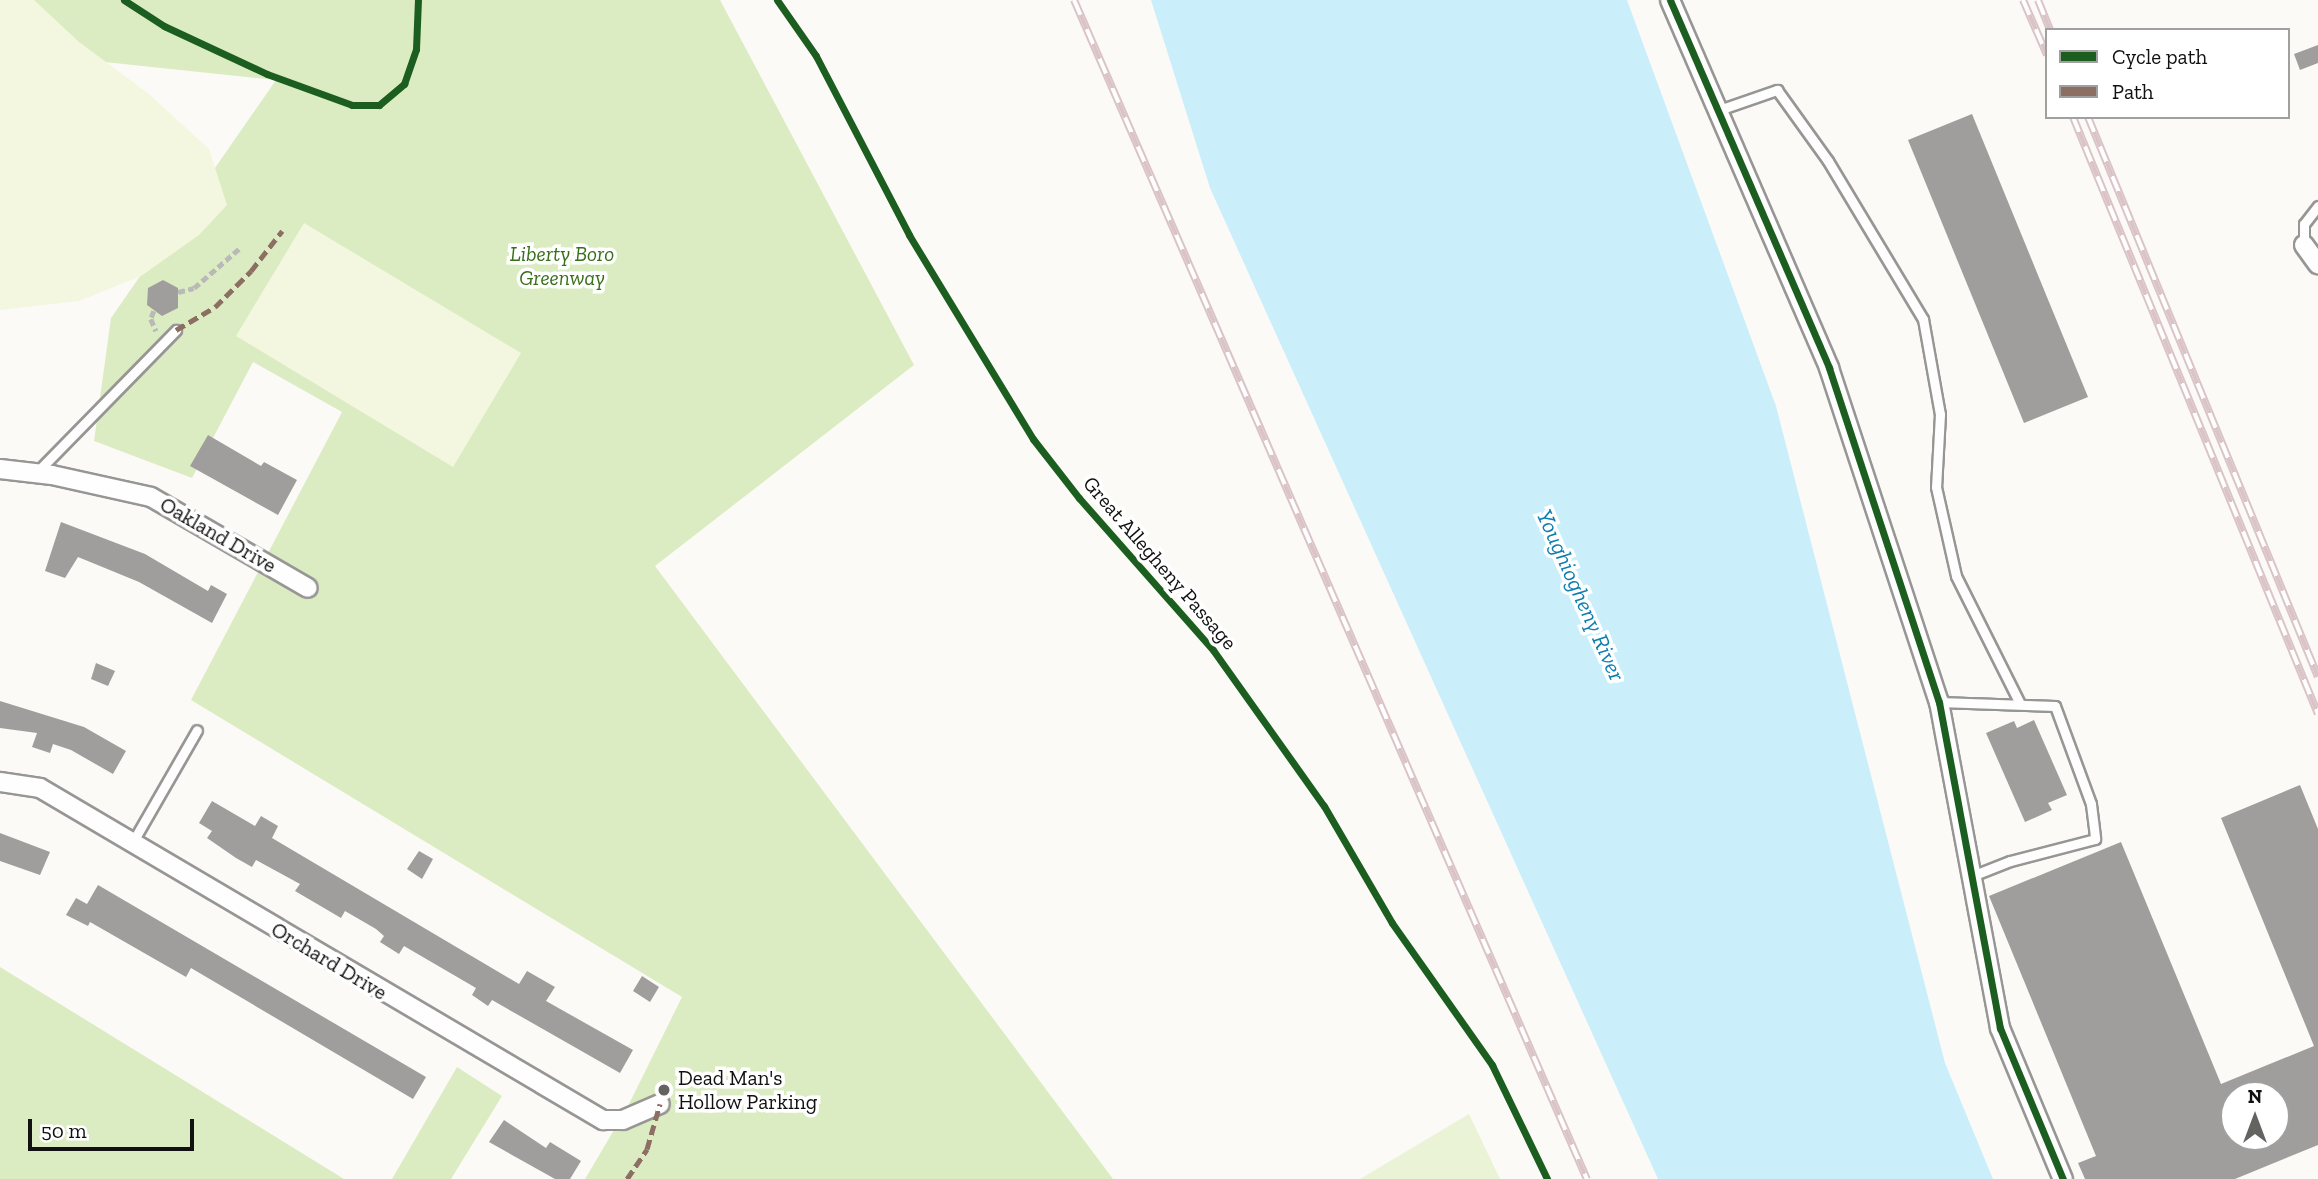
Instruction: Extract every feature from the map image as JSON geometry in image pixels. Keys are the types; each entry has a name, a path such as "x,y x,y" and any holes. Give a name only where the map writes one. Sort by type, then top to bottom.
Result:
{"street":[{"path":"1670,0 1829,368 1938,702 2000,1028 2063,1179"},
{"path":"2304,245 2318,264"},
{"name":"Oakland Drive","path":"0,469 36,473 151,497 308,588"},
{"name":"Orchard Drive","path":"0,782 40,788 603,1120 623,1120 660,1104"}],"lane":[{"path":"1716,111 1777,90 1828,161 1923,319 1940,414 1936,487 1956,576 2019,702"},
{"path":"2304,245 2304,224 2318,206"},
{"path":"36,473 162,341 176,330"},
{"path":"1938,702 2019,702 2055,706 2091,804 2095,839 2010,861 1972,876"},
{"path":"132,843 197,730"}],"path":[{"path":"178,292 194,288 241,247"},
{"path":"154,310 153,328 162,341"}],"green space":[{"name":"Liberty Boro Greenway","path":"0,0 720,0 914,365 655,566 1113,1179 585,1179 627,1108 682,997 191,700 342,412 253,362 192,478 94,441 111,318 276,80 0,51"},
{"path":"0,0 34,0 79,42 149,94 209,149 227,205 199,235 141,276 79,301 0,310"},
{"path":"304,223 521,353 453,467 236,336"},
{"path":"0,967 344,1179 0,1179"},
{"path":"457,1067 502,1096 451,1179 392,1179"},
{"path":"1469,1114 1500,1179 1360,1179"}],"water":[{"name":"Youghiogheny River","path":"1151,0 1627,0 1776,406 1945,1063 1993,1179 1658,1179 1210,188"}],"building":[{"path":"2318,45 2318,63 2300,70 2294,54"},
{"path":"1972,114 2088,397 2024,423 1908,140"},
{"path":"163,280 178,288 178,308 162,316 147,305 148,288"},
{"path":"208,435 261,466 264,462 297,480 278,515 190,466"},
{"path":"61,522 145,554 208,591 211,585 227,594 212,623 139,582 78,557 65,578 45,571"},
{"path":"96,663 115,671 108,686 91,679"},
{"path":"0,701 84,727 126,751 113,774 71,750 53,744 50,753 32,747 37,733 0,728"},
{"path":"2034,720 2067,795 2048,803 2052,810 2025,822 1986,733 2014,721 2017,728"},
{"path":"2300,785 2318,829 2318,1145 2235,1179 2085,1179 2078,1163 2096,1156 1989,896 2121,842 2220,1082 2220,1151 2290,1151 2290,1081 2228,1081 2314,1046 2221,818"},
{"path":"212,801 255,826 261,816 278,826 272,838 519,984 527,971 555,987 546,1001 633,1050 620,1073 492,1000 488,1006 472,995 476,988 404,946 399,954 380,942 384,936 376,929 345,911 341,918 295,891 300,884 256,860 252,867 236,858 207,838 212,831 199,823"},
{"path":"0,833 50,852 40,875 0,861"},
{"path":"419,851 433,859 422,879 407,869"},
{"path":"98,885 426,1077 413,1099 191,968 186,977 90,922 88,926 66,915 76,898 87,904"},
{"path":"642,976 659,987 650,1002 633,991"},
{"path":"504,1120 546,1148 550,1142 581,1161 570,1179 555,1179 489,1142"}],"railway":[{"path":"1074,0 1587,1179"},
{"path":"2023,0 2045,50"},
{"path":"2038,0 2049,28"},
{"path":"2074,119 2318,714"},
{"path":"2089,119 2318,677"}],"marked path":[{"path":"176,330 215,307 251,271 282,231"},
{"path":"627,1179 647,1149 660,1104"}],"cycle path":[{"path":"124,0 164,26 267,74 352,105 379,105 404,84 416,49 418,0"},
{"name":"Great Allegheny Passage","path":"777,0 816,56 909,235 1033,439 1079,498 1213,650 1324,806 1392,923 1492,1065 1547,1179"},
{"path":"1670,0 1829,368 1939,702 2000,1028 2063,1179"}],"place":[{"name":"Dead Man's Hollow Parking","path":"664,1090"}]}
